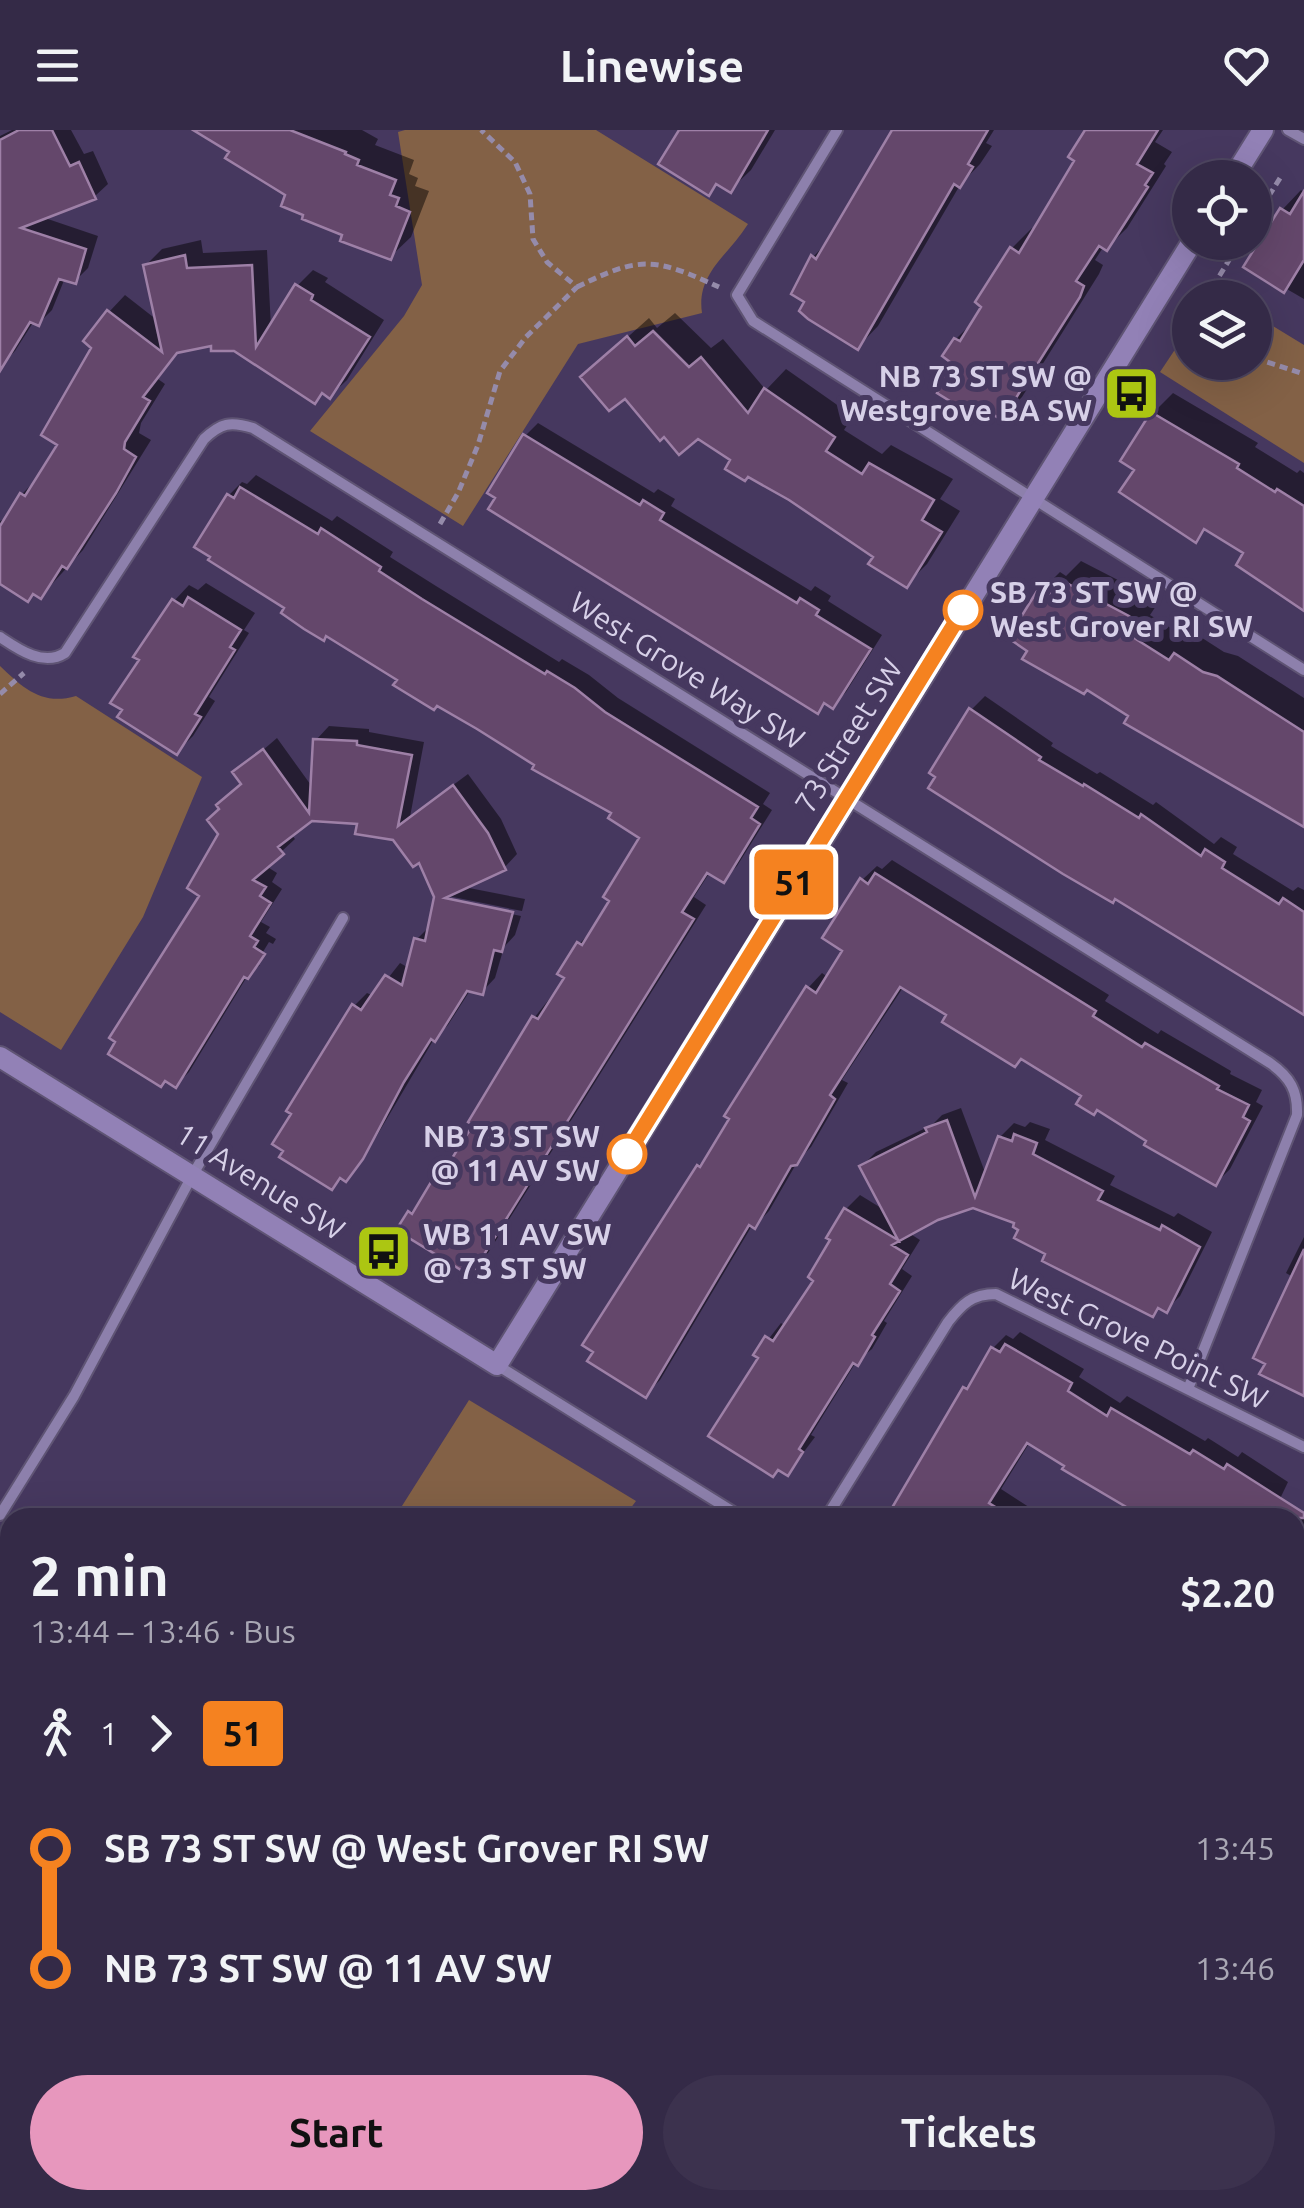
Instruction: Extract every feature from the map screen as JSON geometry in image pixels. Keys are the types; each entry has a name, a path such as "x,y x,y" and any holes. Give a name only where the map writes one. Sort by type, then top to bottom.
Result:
{"street":[{"path":"837,130 737,295 754,321 1304,670"},
{"path":"1244,160 1263,130"},
{"path":"1288,130 1304,139"},
{"name":"73 Street SW","path":"496,1365 1181,260"},
{"name":"West Grove Way SW","path":"40,656 58,658 72,646 204,439 218,426 232,422 268,436 844,800 1270,1063 1293,1085 1297,1115 1188,1389"},
{"path":"0,637 24,652 40,656"},
{"path":"5,1508 74,1396 192,1176 344,918"},
{"name":"11 Avenue SW","path":"0,1056 727,1508"},
{"name":"West Grove Point SW","path":"832,1508 948,1322 963,1303 980,1294 996,1294 1304,1448"}],"path":[{"path":"482,130 515,162 530,194 533,238 547,262 577,287"},
{"path":"1272,191 1282,175"},
{"path":"432,538 458,493 478,445 500,372 526,337 577,287 613,269 646,262 677,268 737,295"},
{"path":"1272,364 1304,374"},
{"path":"0,694 40,656"}],"shaded area":[{"path":"596,130 748,224 709,275 701,299 702,313 578,344 463,526 310,431 404,316 422,285 398,132"},
{"path":"1272,325 1304,345 1304,463 1173,380 1272,380"},
{"path":"1172,354 1172,380 1160,372"},
{"path":"0,666 25,688 43,697 76,696 202,777 143,917 61,1050 0,1012"},
{"path":"469,1400 636,1501 631,1508 401,1508"}],"building":[{"path":"19,130 52,130 70,166 79,162 96,199 21,228 86,249 76,284 59,279 39,326 30,322 0,371 0,140"},
{"path":"193,130 290,130 346,152 359,160 357,165 396,180 390,195 399,198 396,206 410,212 391,260 340,241 342,235 281,206 285,195 225,158 229,152"},
{"path":"679,130 768,130 731,193 716,184 709,196 658,164"},
{"path":"892,130 988,130 968,164 973,167 960,188 954,184 858,350 808,319 799,311 804,302 791,294 811,255 816,259"},
{"path":"1085,130 1158,130 1137,164 1153,173 1145,185 1148,187 1107,251 1099,246 1076,281 1084,286 1080,297 1002,420 977,405 971,414 937,393 944,381 939,378 950,362 942,356 954,338 960,341 981,307 975,302 1010,247 1019,253 1074,161 1068,157"},
{"path":"1304,191 1304,260 1284,293 1272,285 1272,280 1264,280 1243,267 1247,260 1272,260 1272,221 1280,208 1290,214"},
{"path":"185,255 187,268 252,265 256,347 295,284 313,295 311,300 370,337 330,399 322,393 315,404 234,351 211,351 211,346 177,353 143,397 150,401 124,449 136,457 116,493 67,569 62,566 41,599 33,594 28,602 0,584 0,526 20,493 25,496 57,445 41,435 91,348 83,341 107,310 162,352 143,265"},
{"path":"653,331 689,367 701,357 748,413 764,388 835,437 826,451 862,474 869,463 934,500 922,520 942,532 907,588 868,564 873,557 789,500 725,469 730,460 698,439 679,455 664,437 660,441 625,399 609,411 580,377 627,336 635,346"},
{"path":"1151,412 1239,464 1237,468 1275,492 1277,489 1304,506 1304,611 1236,565 1243,553 1204,529 1196,543 1119,492 1134,470 1120,461"},
{"path":"523,434 640,505 643,500 664,513 660,520 797,603 800,598 819,610 816,615 871,649 833,709 824,703 818,714 488,509 495,498 487,493"},
{"path":"240,487 318,534 321,528 422,599 575,688 605,712 758,807 751,818 760,824 724,883 707,873 682,912 694,919 475,1269 465,1263 461,1270 396,1230 408,1211 412,1214 434,1177 439,1179 473,1125 468,1122 532,1016 538,1019 564,978 557,974 577,942 582,945 609,901 603,897 639,838 608,818 611,813 532,769 534,765 477,729 437,706 434,710 393,685 397,680 326,636 324,641 304,629 281,613 284,608 208,560 210,557 194,547 227,494 234,498"},
{"path":"1059,579 1129,616 1139,624 1131,636 1169,660 1174,653 1304,732 1304,827 1124,723 1128,716 1087,690 1084,694 1022,659 1027,651 1008,638 1037,591 1048,598"},
{"path":"188,597 241,630 230,647 235,650 195,714 201,717 177,755 117,717 122,710 110,703 139,660 133,657 172,599 183,606"},
{"path":"969,708 1041,757 1039,760 1139,818 1141,814 1201,856 1205,849 1225,862 1222,868 1279,904 1283,898 1304,912 1304,1015 1115,899 1113,903 1063,874 928,788 935,777 929,773"},
{"path":"313,739 357,741 357,745 412,755 398,826 453,785 488,833 506,870 445,898 513,912 502,952 494,950 483,995 467,991 404,1082 363,1159 346,1182 340,1178 332,1190 279,1157 283,1151 272,1144 291,1114 286,1111 352,1004 361,1010 385,975 402,985 414,938 425,941 434,897 419,863 413,867 393,840 355,834 357,824 312,821 278,847 284,854 253,880 266,887 260,896 271,903 250,936 258,941 254,947 265,954 248,979 244,977 176,1088 165,1081 161,1087 108,1054 115,1042 109,1038 199,896 187,888 218,834 207,820 219,809 216,805 241,784 232,772 263,749 309,813"},
{"path":"875,873 1096,1011 1093,1016 1142,1047 1145,1043 1249,1105 1243,1117 1250,1121 1216,1186 1144,1145 1146,1141 1097,1110 1094,1115 1076,1104 1081,1096 1021,1059 1015,1067 942,1022 946,1015 900,987 830,1095 835,1099 797,1165 791,1166 755,1229 749,1225 646,1398 587,1361 593,1352 582,1345 697,1165 700,1167 729,1119 724,1116 806,986 816,993 842,951 822,938 860,878 868,884"},
{"path":"947,1120 975,1197 998,1136 1012,1141 1014,1134 1037,1143 1033,1154 1103,1191 1098,1200 1160,1230 1162,1225 1200,1247 1167,1313 1158,1308 1153,1317 1042,1261 1045,1254 1014,1238 1018,1230 1014,1223 973,1208 938,1220 892,1245 908,1255 890,1284 900,1291 858,1366 853,1363 799,1449 803,1452 788,1476 778,1470 773,1477 708,1436 758,1358 753,1355 765,1336 773,1341 813,1281 808,1277 844,1208 898,1240 859,1166 927,1132 925,1128"},
{"path":"1304,1249 1304,1396 1259,1374 1265,1364 1253,1358"},
{"path":"1005,1344 1072,1383 1068,1391 1107,1416 1111,1408 1190,1454 1193,1450 1224,1469 1227,1464 1296,1508 1128,1508 1027,1443 989,1503 997,1508 892,1508 963,1387 967,1389 991,1347 1000,1352"}],"bus line":[{"name":"51","path":"627,1154 963,610"}],"place":[{"name":"NB 73 ST SW @ Westgrove BA SW","path":"1131,394"},
{"name":"SB 73 ST SW @ West Grover RI SW","path":"963,610"},
{"name":"NB 73 ST SW @ 11 AV SW","path":"627,1154"},
{"name":"WB 11 AV SW @ 73 ST SW","path":"384,1252"}]}
